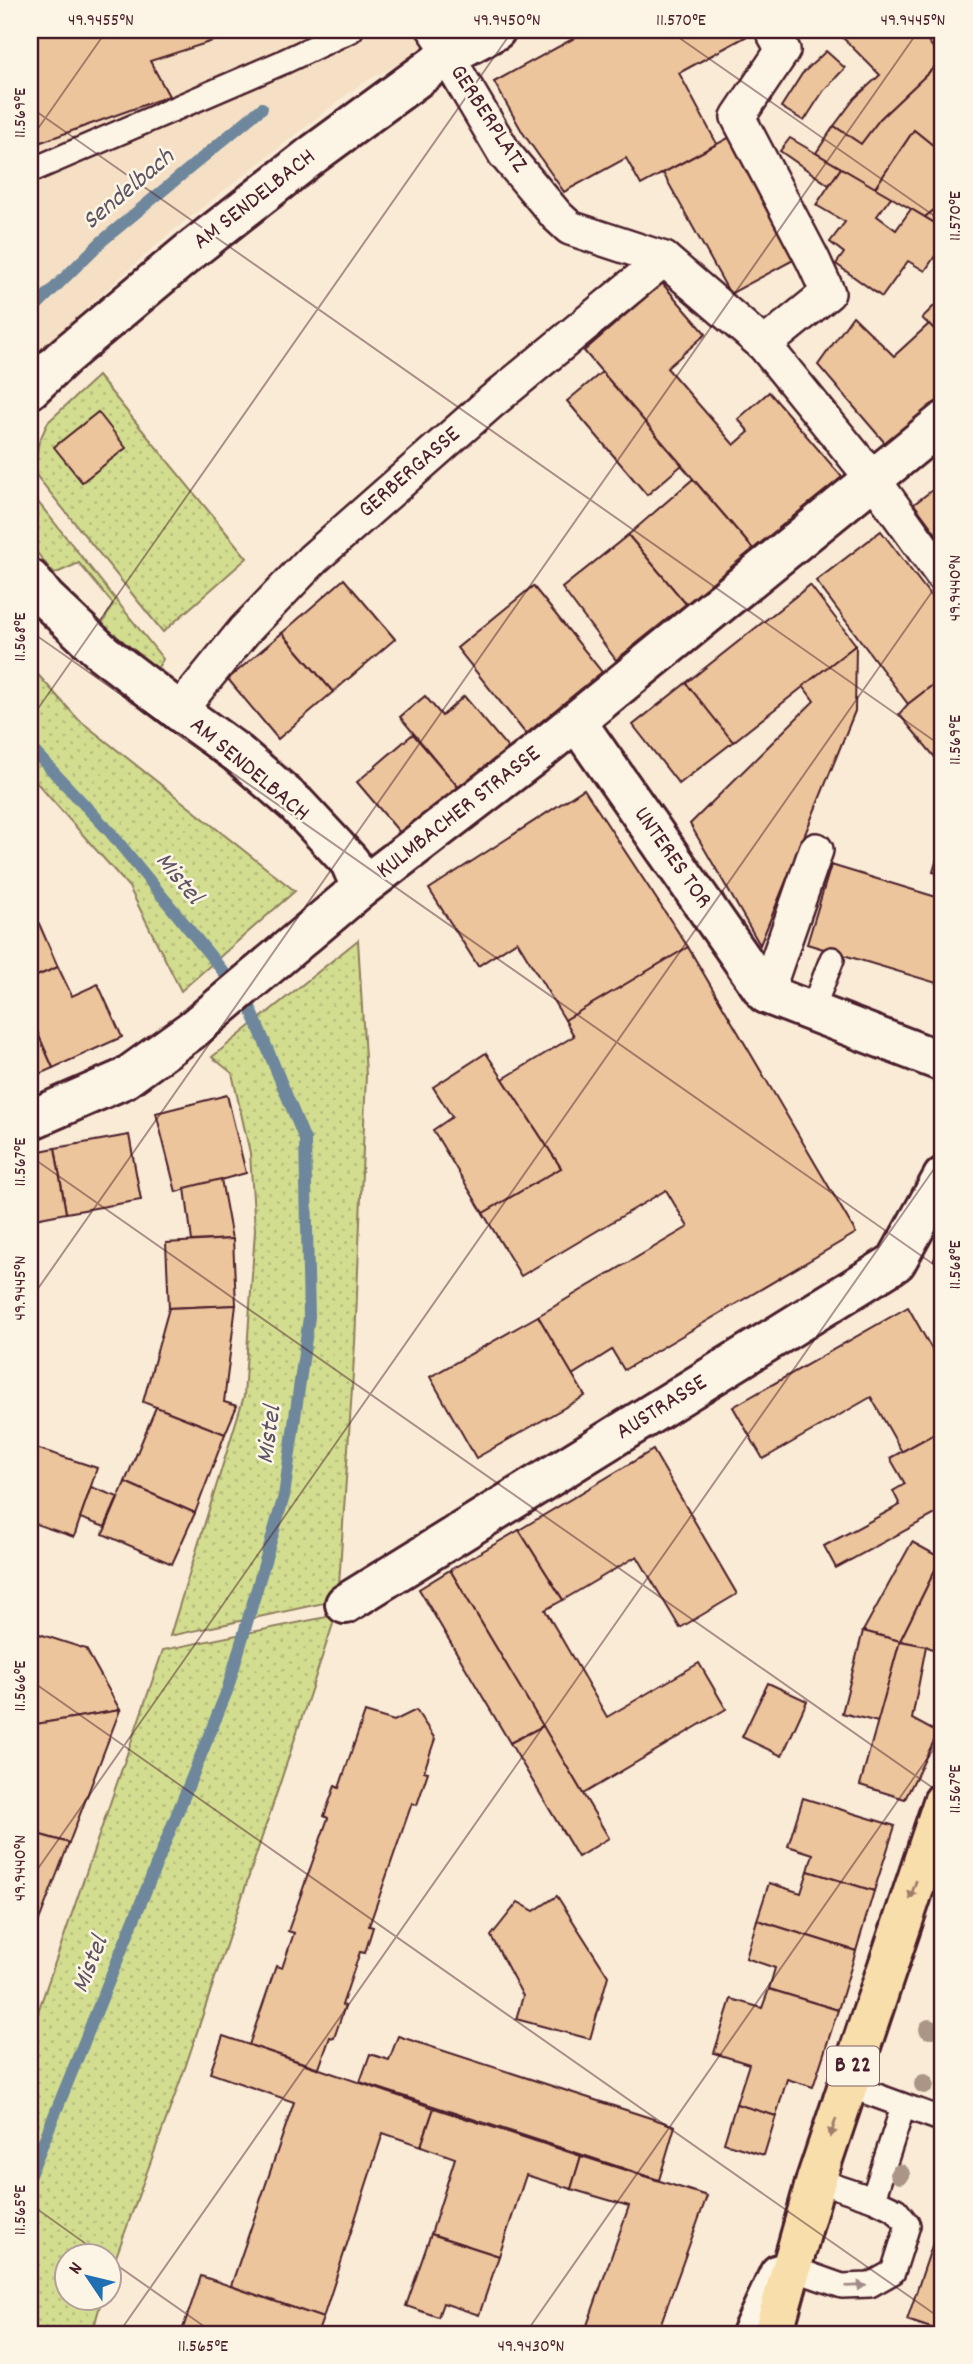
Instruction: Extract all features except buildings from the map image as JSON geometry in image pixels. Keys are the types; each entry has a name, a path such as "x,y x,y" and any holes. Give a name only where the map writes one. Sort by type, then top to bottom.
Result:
{"main road":[{"name":"B 22","path":"773,2334 816,2180 943,1802"}],"street":[{"name":"AM SENDELBACH","path":"30,389 65,356 189,252 314,153 438,43 496,30"},
{"path":"764,345 828,293 738,117 783,50 772,30"},
{"name":"GERBERPLATZ","path":"438,43 505,153 570,228 664,258 764,345 873,480"},
{"name":"GERBERGASSE","path":"179,712 244,631 313,559 491,402 664,258"},
{"name":"KULMBACHER STRASSE","path":"30,1119 124,1079 192,1030 353,896 576,722 943,422"},
{"path":"873,480 943,576"},
{"name":"AM SENDELBACH","path":"30,579 45,598 103,653 237,753 296,804 350,862 353,896"},
{"name":"UNTERES TOR","path":"576,722 766,994"},
{"path":"816,850 766,994 943,1062"},
{"name":"AUSTRASSE","path":"345,1604 897,1262 943,1177"},
{"path":"751,2334 803,2222"}],"lane":[{"path":"30,171 351,30"},
{"path":"811,1013 832,959"},
{"path":"847,2085 943,2120"},
{"path":"873,2199 903,2106"},
{"path":"791,2268 842,2286 870,2286 893,2272 908,2225 896,2210 873,2199 816,2180"}],"shaded area":[{"path":"30,30 463,30 359,85 170,233 30,359"}],"green space":[{"path":"98,376 247,558 163,632 35,474 38,444 48,422"},
{"path":"30,492 163,659 157,669 102,624 113,604 79,563 54,574 30,544"},
{"path":"30,666 78,719 295,891 181,991 129,887 30,775"},
{"path":"358,940 366,1075 355,1343 338,1600 170,1636 244,1396 255,1230 250,1153 232,1073 212,1057"},
{"path":"336,1615 186,2065 121,2242 52,2242 52,2312 98,2312 92,2334 30,2334 30,2035 163,1650"}],"waterway":[{"name":"Sendelbach","path":"30,312 102,241 262,108"},
{"name":"Mistel","path":"30,747 110,832 248,1002 305,1140 309,1317 284,1496 227,1691 30,2175"}]}
